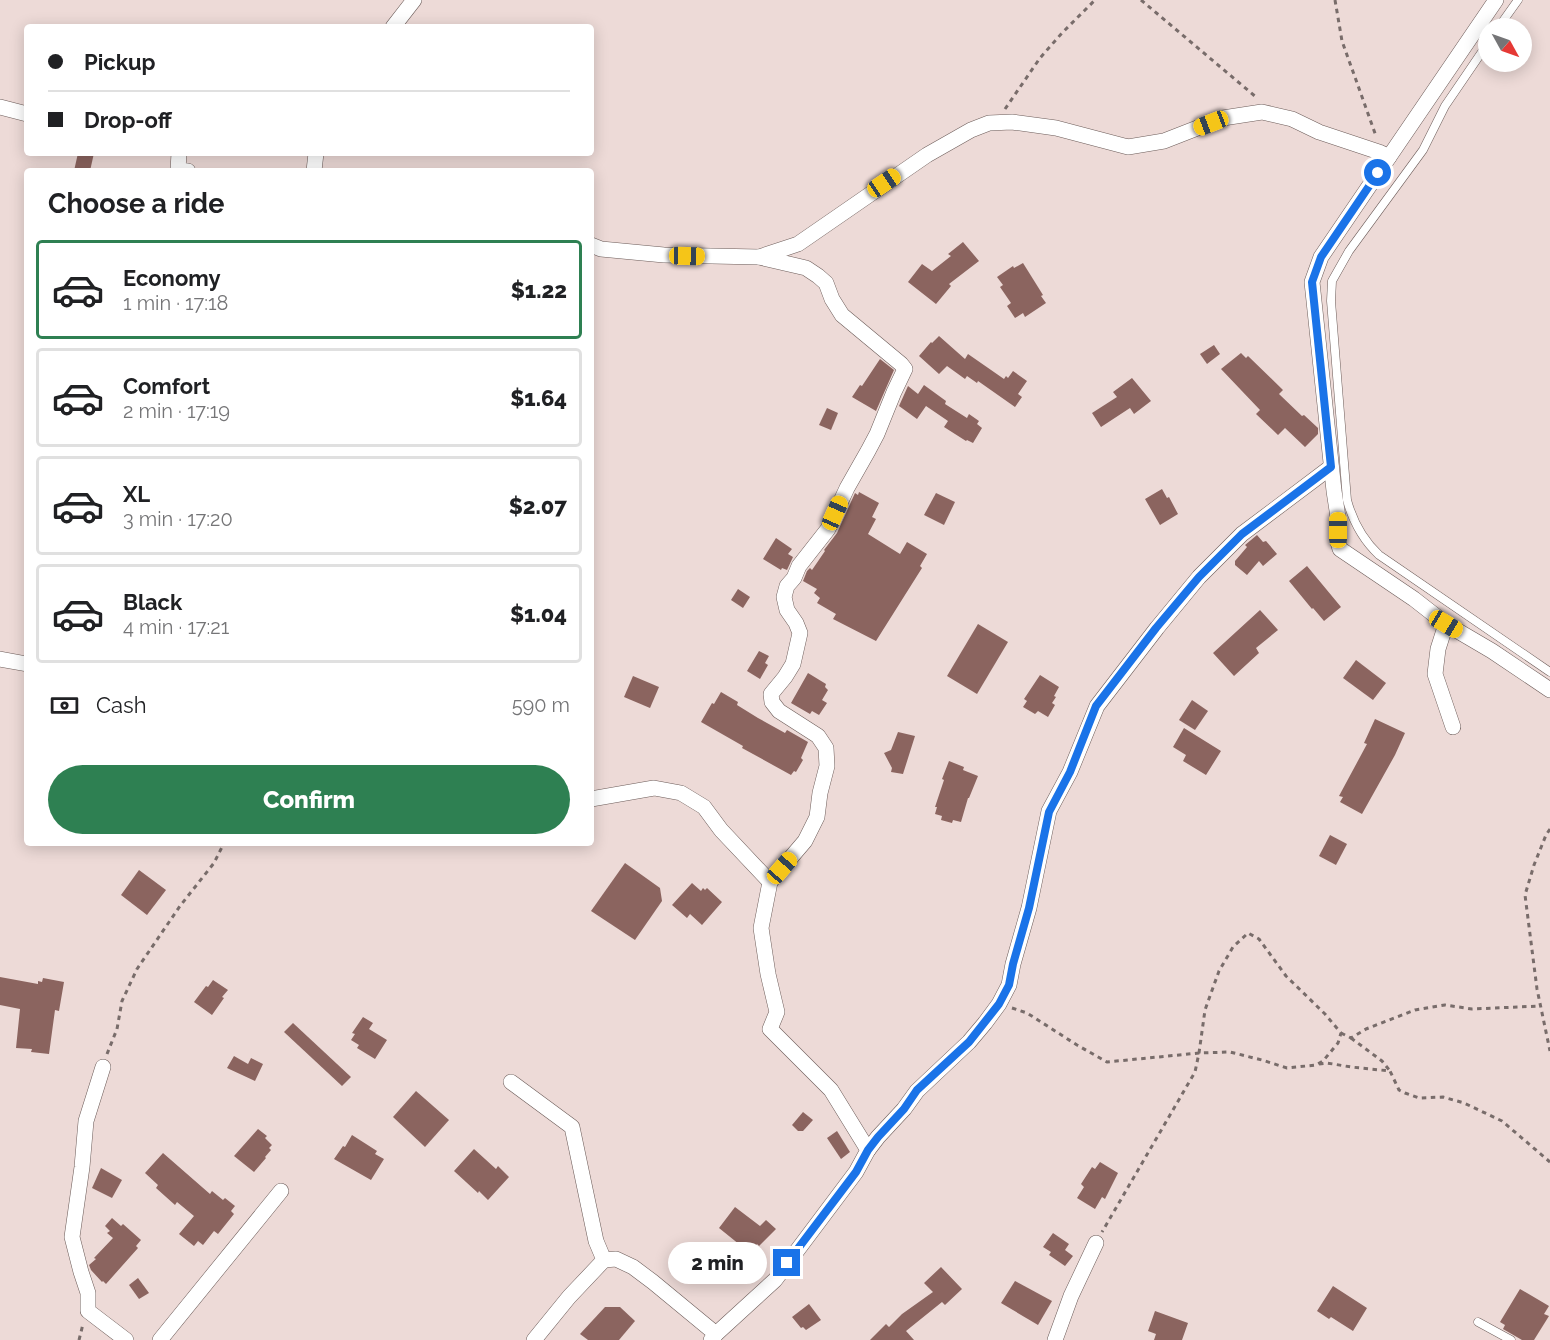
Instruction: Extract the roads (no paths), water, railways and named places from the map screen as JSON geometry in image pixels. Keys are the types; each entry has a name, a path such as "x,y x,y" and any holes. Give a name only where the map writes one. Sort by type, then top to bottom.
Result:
{"street":[{"path":"395,24 414,0"},
{"path":"1496,0 1384,154 1321,257 1312,282 1340,549 1414,599 1446,624 1492,651 1550,690"},
{"path":"0,107 24,113"},
{"path":"759,257 798,244 927,155 971,130 989,123 1011,122 1056,128 1128,147 1164,141 1223,118 1262,112 1292,119 1319,132 1384,154"},
{"path":"594,246 601,249 663,255 759,257 807,268 826,283 842,315 905,369 877,434 846,488 828,530 799,566 794,578 787,586 784,597 787,610 800,633 793,664 771,694 772,702 778,711 818,736 826,748 827,766 817,817 805,841 770,882 761,928 777,1012 770,1029 831,1090 868,1150"},
{"path":"534,1340 569,1297 604,1260 616,1259 633,1267 653,1282 713,1337 775,1280 856,1172 878,1137 904,1109 917,1090 969,1042 999,1004 1009,985 1029,908 1049,812 1070,772 1096,706 1199,577 1242,534 1331,467"},
{"path":"1446,624 1438,649 1435,674 1454,727"},
{"path":"0,659 24,663"},
{"path":"594,798 654,788 681,793 704,807 721,830 770,882"},
{"path":"103,1067 86,1121 72,1237 88,1293 88,1311 126,1340"},
{"path":"511,1082 572,1127 596,1241 604,1260"},
{"path":"160,1340 280,1191"},
{"path":"1055,1340 1071,1296 1096,1243"}],"lane":[{"path":"1505,18 1518,0"},
{"path":"1478,57 1444,106 1423,150 1348,251 1332,281 1330,301 1347,500 1358,531 1378,555 1550,672"},
{"path":"1478,1322 1511,1340"}]}
